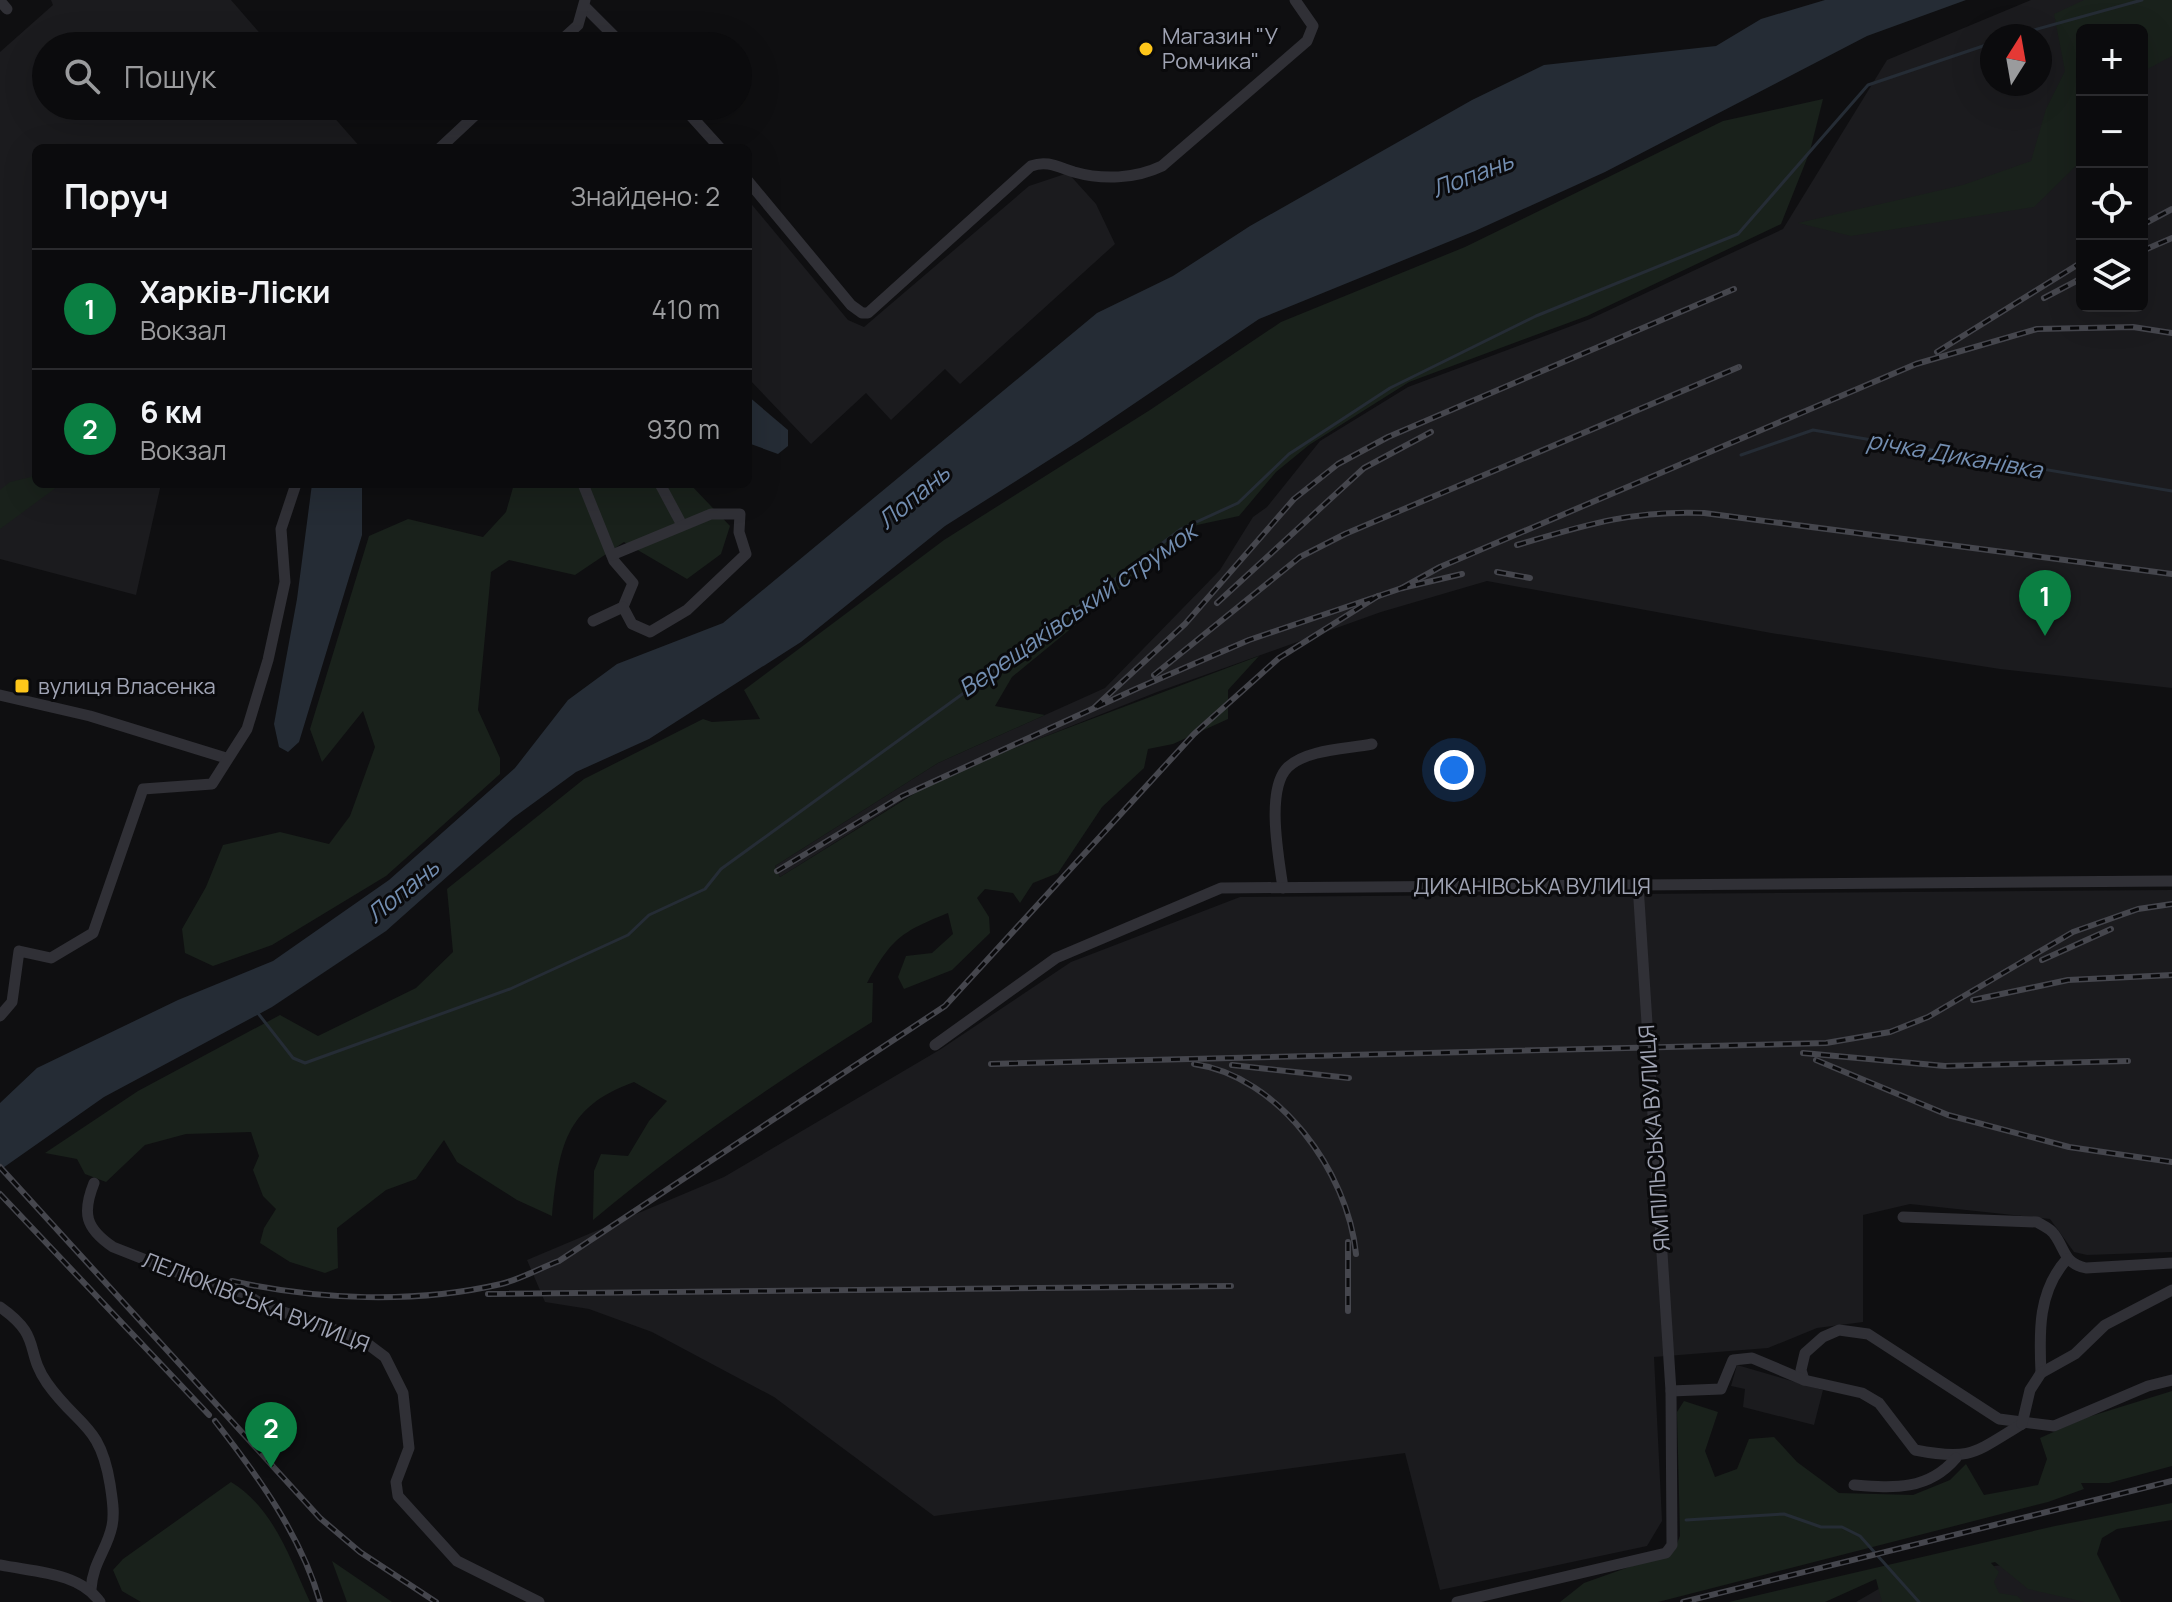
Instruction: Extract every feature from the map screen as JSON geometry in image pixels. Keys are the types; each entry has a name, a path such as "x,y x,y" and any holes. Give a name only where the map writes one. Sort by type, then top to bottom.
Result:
{"street":[{"path":"752,186 851,305 862,313 868,313 1031,166 1041,162 1077,173 1124,177 1144,175 1162,166 1307,41 1313,26 1295,0"},
{"path":"570,32 578,25 585,3"},
{"path":"585,3 611,32"},
{"path":"444,144 470,120"},
{"path":"695,120 716,144"},
{"path":"0,1016 12,1002 19,951 51,958 93,933 143,789 212,784 247,729 268,660 285,582 281,529 295,488"},
{"path":"585,488 612,555 633,583 623,607 593,621"},
{"path":"662,488 682,525"},
{"path":"612,555 711,514 740,514 739,532 746,554 687,610 650,632 632,624 623,607"},
{"path":"0,695 90,716 226,758"},
{"path":"1283,888 1277,847 1279,780 1289,766 1305,757 1372,744"},
{"name":"ДИКАНІВСЬКА ВУЛИЦЯ","path":"935,1045 1056,958 1221,888 2172,881"},
{"name":"ЯМПІЛЬСЬКА ВУЛИЦЯ","path":"1457,1602 1666,1553 1672,1545 1671,1391 1638,885"},
{"name":"ЛЕЛЮКІВСЬКА ВУЛИЦЯ","path":"94,1183 85,1207 88,1219 103,1240 113,1247 197,1280 244,1293 263,1305 361,1339 385,1357 403,1393 409,1448 396,1482 398,1496 457,1561 539,1602"},
{"path":"1903,1217 2037,1222 2054,1233 2073,1265 2086,1268 2172,1263"},
{"path":"2041,1373 2039,1329 2048,1286 2067,1259"},
{"path":"1854,1485 1899,1488 1932,1479 1956,1458 1981,1449 2022,1424 2030,1390 2041,1373 2075,1354 2105,1325 2172,1290"},
{"path":"0,1307 26,1329 46,1381 98,1440 107,1461 113,1499 112,1529 94,1564 91,1589"},
{"path":"1804,1380 1801,1370 1805,1353 1823,1337 1839,1330 1868,1334 1999,1419 2022,1424 2054,1426 2148,1386 2172,1380"},
{"path":"1671,1391 1721,1389 1733,1360 1752,1358 1804,1380 1862,1393 1879,1403 1915,1450 1956,1458"},
{"path":"0,1565 72,1580 91,1589 100,1602"}],"shaded area":[{"path":"51,0 231,0 259,32 32,32 32,120 336,120 357,144 32,144 32,488 160,488 136,595 0,559 0,52 53,5"},
{"path":"2031,0 2172,0 2172,688 2000,669 1771,633 1487,581 1381,612 1157,692 933,781 780,877 775,866 938,763 1105,688 1220,570 1253,517 1267,507 1320,441 1408,387 1590,319 1783,229 1887,60"},
{"path":"2084,0 2172,0 2172,56 2148,69 2148,24 2076,24 2076,166 2034,207 1851,236 1798,223 1963,185 2031,161 2046,109 2065,71 2054,14"},
{"path":"1823,99 1810,151 1781,224 1587,316 1409,382 1309,445 1276,472 1239,516 1197,525 1012,677 995,706 1045,715 938,763 775,866 780,877 946,774 1259,656 1228,690 1228,719 1173,744 1148,749 1144,768 1102,807 1058,873 1033,883 1020,903 1013,893 985,889 977,898 989,917 990,933 952,970 904,989 898,977 906,956 932,953 953,934 948,913 899,938 884,956 867,983 873,983 872,1022 729,1116 593,1220 594,1171 601,1154 628,1156 649,1121 667,1101 634,1082 593,1104 579,1117 569,1133 558,1170 552,1216 517,1200 457,1162 444,1140 416,1179 386,1190 337,1228 338,1268 325,1273 290,1262 260,1243 264,1228 276,1209 263,1196 253,1170 259,1156 251,1132 186,1134 145,1145 106,1182 85,1174 77,1159 45,1153 138,1091 280,1015 318,1036 416,988 453,952 447,889 584,779 703,719 712,722 760,719 744,690 944,540 1150,410 1281,322 1465,247 1723,121"},
{"path":"1068,173 1096,204 1115,244 960,384 945,369 891,420 866,393 811,444 752,382 752,205 848,320 864,327 1029,186"},
{"path":"32,474 32,488 56,488 0,529 0,490 10,482 31,477"},
{"path":"513,488 694,488 730,526 721,554 687,579 624,542 575,575 509,560 491,572 478,710 500,758 500,774 386,876 272,945 213,966 185,953 182,929 206,887 223,845 280,832 329,844 350,816 375,747 363,711 322,762 310,729 369,536 408,519 483,537 506,512"},
{"path":"2172,890 2172,1252 2087,1255 2074,1252 2050,1219 1910,1204 1863,1215 1863,1322 1817,1328 1768,1348 1654,1357 1662,1521 1647,1546 1440,1590 1405,1453 934,1516 774,1397 652,1332 589,1309 545,1302 527,1260 724,1177 941,1049 1071,962 1240,897"},
{"path":"1737,1365 1823,1390 1814,1425 1743,1407 1745,1389 1731,1386"},
{"path":"2172,1391 2172,1466 2109,1483 2081,1483 2084,1489 2048,1502 1658,1602 1560,1602 1584,1583 1674,1551 1680,1536 1677,1412 1684,1401 1718,1412 1705,1451 1715,1477 1737,1469 1749,1439 1774,1437 1797,1462 1839,1493 1913,1495 1950,1480 1966,1464 1984,1495 2038,1485 2047,1459 2040,1438 2085,1418"},
{"path":"231,1482 246,1493 270,1520 310,1602 141,1602 122,1591 113,1570 123,1559"},
{"path":"2172,1503 2172,1520 2117,1529 2102,1538 2097,1554 2121,1602 2085,1602 2028,1589 1995,1562 1991,1563 1999,1572 1994,1582 1999,1593 2017,1596 2024,1602 1882,1602 1876,1579 1825,1602 1729,1602 2055,1526"},
{"path":"2049,1559 2111,1602 1856,1602 1882,1587 1955,1571"},
{"path":"332,1561 392,1602 347,1602"}],"water":[{"name":"Лопань","path":"1825,0 1966,0 1867,36 1605,172 1475,231 1259,319 1082,439 945,526 801,642 649,739 576,772 513,818 386,931 272,1007 104,1097 0,1170 0,1103 37,1068 178,1000 273,961 389,880 515,768 568,700 617,664 723,623 1097,313 1173,276 1250,226 1472,100 1544,65 1716,46 1761,19"},
{"path":"752,399 788,430 788,446 778,454 752,444"},
{"path":"311,488 362,488 362,535 299,742 288,752 279,747 274,724 297,599"}],"waterway":[{"name":"Верещаківський струмок","path":"2052,25 2142,0"},
{"name":"Верещаківський струмок","path":"257,1012 293,1058 305,1063 510,989 628,935 649,915 705,889 721,869 990,674 1181,529 1238,503 1289,454 1390,388 1536,316 1738,234 1868,85 1980,47"},
{"name":"річка Диканівка","path":"1741,455 1813,430 2172,491"},
{"path":"1686,1520 1784,1514 1821,1527 1842,1527 1860,1536 1919,1602"}],"railway":[{"path":"2148,222 2172,209"},
{"path":"2148,248 2172,238"},
{"path":"1937,352 2076,266"},
{"path":"2044,298 2076,281"},
{"path":"1095,707 1185,624 1294,499 1338,464 1388,437 1734,289"},
{"path":"1402,588 1440,567 1916,364 2037,329 2133,327 2172,333"},
{"path":"1154,675 1300,557 1345,534 1739,367"},
{"path":"1217,603 1364,468 1431,432"},
{"path":"1517,545 1587,525 1631,517 1704,513 2172,574"},
{"path":"1497,572 1530,578"},
{"path":"777,871 902,796 1138,688 1249,640 1402,588 1462,574"},
{"path":"232,1281 332,1296 435,1295 501,1284 559,1261 945,1006 1194,734 1279,658 1378,596"},
{"path":"991,1064 1826,1043 1890,1032 1928,1017 2073,932 2138,909 2172,904"},
{"path":"2042,960 2111,929"},
{"path":"1973,1000 2068,980 2172,975"},
{"path":"1803,1053 1945,1066 2128,1061"},
{"path":"1816,1060 1948,1115 2069,1147 2172,1162"},
{"path":"1194,1064 1225,1072 1254,1087 1281,1108 1304,1133 1324,1161 1339,1191 1356,1254"},
{"path":"1232,1065 1349,1078"},
{"path":"0,1167 320,1518 360,1552 436,1602"},
{"path":"0,1194 209,1415"},
{"path":"1348,1242 1348,1311"},
{"path":"488,1294 1231,1286"},
{"path":"215,1421 262,1484 290,1530 320,1602"},
{"path":"1683,1602 2172,1481"}],"place":[{"name":"Магазин \"У Ромчика\"","path":"1146,49"},
{"name":"Харків-Ліски","path":"2045,636"},
{"name":"вулиця Власенка","path":"22,686"},
{"name":"6 км","path":"271,1468"}]}
